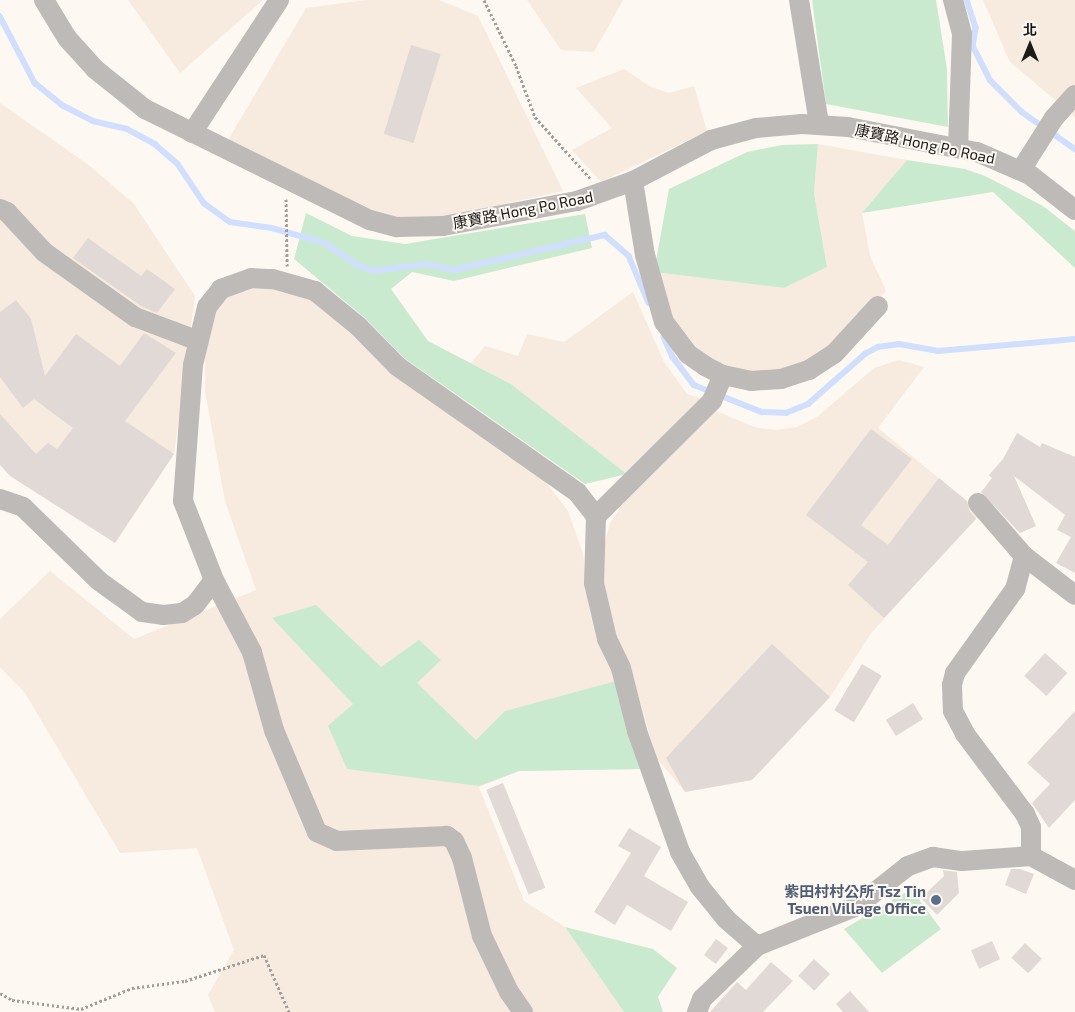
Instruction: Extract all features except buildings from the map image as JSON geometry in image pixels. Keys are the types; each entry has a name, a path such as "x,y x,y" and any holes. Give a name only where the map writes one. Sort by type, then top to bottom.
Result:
{"street":[{"name":"康寶路 Hong Po Road","path":"44,0 67,38 95,70 145,109 370,220 397,227 444,226 577,201 604,193 633,181 690,150 733,133 779,125 819,124 958,148 1021,170 1054,191 1075,210"},
{"path":"192,133 279,0"},
{"path":"799,0 819,124"},
{"path":"953,0 962,34 958,148"},
{"path":"1021,170 1054,118 1075,95"},
{"path":"633,181 645,255 664,322 688,354 723,375 752,381 781,379 809,370 834,354 878,306"},
{"path":"0,208 8,212 44,252 135,317 196,340"},
{"path":"523,1012 509,992 482,936 462,858 454,842 446,836 337,841 316,832 274,730 252,652 214,580 183,501 182,487 196,340 207,307 221,289 251,278 273,279 316,291 358,326 397,366 577,492 596,516"},
{"path":"723,375 712,401 596,516 593,554 599,612 607,639 622,668 637,731 680,852 710,900 726,919 757,946"},
{"path":"0,499 24,507 99,582 142,612 163,615 182,613 195,605 214,580"},
{"path":"978,503 1024,556 1075,595"},
{"path":"1024,556 1015,589 954,673 952,698 958,723 1028,820 1034,842 1031,856"},
{"path":"697,1012 702,999 757,946 857,906 908,866 933,857 962,861 1031,856 1075,880"}],"path":[{"path":"484,0 516,66 534,117 604,193"},
{"path":"286,211 287,274"},
{"path":"0,993 12,1000 81,1009 132,988 185,981 264,955 289,1012"}],"shaded area":[{"path":"128,0 263,0 180,73"},
{"path":"366,0 439,0 478,16 563,191 445,217 409,219 373,213 227,142 306,8"},
{"path":"527,0 623,0 594,52 561,50"},
{"path":"983,0 1075,0 1075,117 1010,62"},
{"path":"624,69 651,87 669,93 694,86 707,131 601,182 572,150 612,128 576,88"},
{"path":"0,103 90,166 134,204 195,296 174,454 115,543 0,465"},
{"path":"818,144 907,160 862,213 870,256 886,291 830,349 780,374 724,370 679,336 654,272 784,288 827,267 814,193"},
{"path":"252,288 271,288 311,300 546,482 568,511 583,554 590,614 598,643 616,681 643,769 519,771 479,787 524,901 565,927 624,1012 215,1012 208,995 234,950 197,848 120,853 25,693 0,667 0,619 50,571 134,639 256,590 225,501 205,391 205,343 215,311 227,297"},
{"path":"633,292 664,362 687,394 706,400 627,474 511,384 471,363 485,346 518,356 527,334 564,342"},
{"path":"899,360 924,367 878,428 981,513 872,632 830,697 752,780 685,792 656,757 630,665 616,636 604,582 602,554 610,523 626,499 716,411 754,427 775,430 797,427 817,417 874,368"}],"green space":[{"path":"812,0 936,0 947,69 948,127 826,104"},
{"path":"818,144 814,193 827,267 784,288 654,272 669,189 747,152 782,145"},
{"path":"907,160 965,169 985,176 1043,206 1075,231 1075,268 993,192 862,213"},
{"path":"306,213 352,236 405,244 585,214 592,248 454,281 412,272 391,289 428,341 511,384 627,474 585,484 404,358 365,318 294,259"},
{"path":"316,605 381,667 419,640 441,660 417,683 476,740 505,711 616,681 643,769 519,771 479,786 347,769 328,726 353,704 272,618"},
{"path":"911,889 941,929 882,973 844,929"},
{"path":"565,927 653,949 677,968 658,997 663,1012 624,1012"}],"waterway":[{"path":"967,0 976,28 973,46 990,80 1022,112 1075,149"},
{"path":"0,16 35,83 62,105 93,121 127,129 155,144 178,164 204,203 230,222 272,228 325,243 358,265 373,271 426,264 454,270 605,235 629,256 649,303"},
{"path":"664,337 673,357 694,385 762,412 786,413 808,404 865,354 878,347 899,344 938,351 1075,339"}],"place":[{"name":"紫田村村公所 Tsz Tin Tsuen Village Office","path":"936,900"}]}
